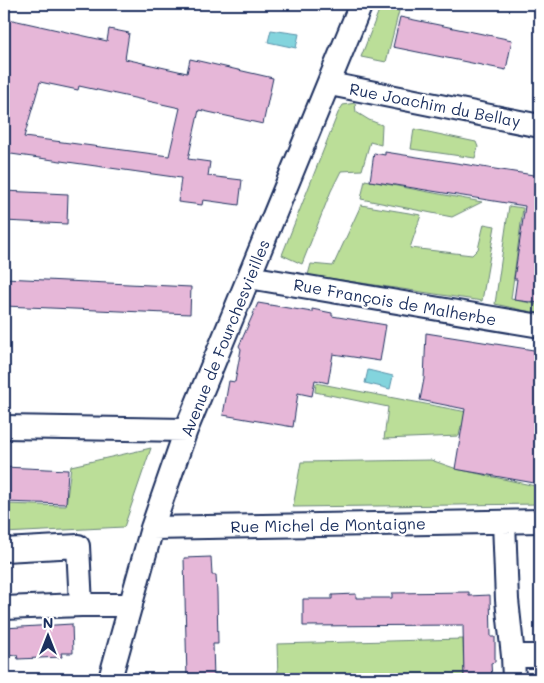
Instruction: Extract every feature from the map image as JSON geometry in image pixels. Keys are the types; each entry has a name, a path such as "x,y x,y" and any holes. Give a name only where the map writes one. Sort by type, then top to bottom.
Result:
{"street":[{"name":"Avenue de Fourchesvieilles","path":"110,679 152,528 186,430 330,84 361,4"},
{"name":"Rue Joachim du Bellay","path":"330,84 540,126"},
{"name":"Rue François de Malherbe","path":"249,277 540,326"},
{"path":"4,427 186,430"},
{"name":"Rue Michel de Montaigne","path":"152,528 540,521"},
{"path":"504,522 507,600 514,679"},
{"path":"4,550 78,546 81,605"},
{"path":"4,608 131,605"},
{"path":"513,656 540,656"}],"green space":[{"path":"398,4 399,11 386,62 361,57 381,5"},
{"path":"355,103 356,112 382,125 381,145 370,142 362,170 341,171 302,264 282,255 338,113 343,105"},
{"path":"414,129 476,142 478,147 475,158 411,149"},
{"path":"365,180 482,202 452,217 361,199"},
{"path":"361,205 421,215 410,248 472,255 478,249 484,224 495,226 482,301 308,275 311,264 333,266"},
{"path":"509,206 523,208 511,299 540,305 540,314 495,304"},
{"path":"316,383 540,426 540,441 461,426 459,436 384,439 388,407 315,392"},
{"path":"151,448 124,527 4,533 4,504 66,506 71,466"},
{"path":"431,460 457,469 540,487 540,504 293,507 301,462"},
{"path":"463,639 464,679 278,679 277,644"}],"water":[{"path":"271,30 299,34 296,48 268,42"},
{"path":"368,370 393,376 390,389 365,383"}],"building":[{"path":"400,17 512,40 506,70 393,47"},
{"path":"4,18 107,41 109,29 129,33 125,59 187,73 190,59 273,78 263,124 199,110 188,159 210,162 208,176 242,180 239,205 203,200 202,205 178,202 181,178 4,153","holes":["40,82 78,90 79,86 180,108 169,156 24,137"]},
{"path":"385,152 540,176 540,289 538,303 514,300 517,279 514,279 525,206 370,181 374,153 385,155"},
{"path":"4,191 68,194 67,224 4,221"},
{"path":"4,278 191,287 190,314 4,306"},
{"path":"258,303 312,312 312,309 332,313 332,316 386,325 380,361 333,354 328,383 315,380 312,396 298,393 293,427 223,415 229,381 235,382 241,349 239,346"},
{"path":"426,333 540,351 540,484 455,469 465,409 420,400 424,379"},
{"path":"4,467 68,470 66,504 4,502"},
{"path":"211,557 212,575 216,575 217,593 218,644 213,644 214,679 187,679 184,558"},
{"path":"469,592 469,596 490,595 491,637 495,637 495,662 491,663 492,679 464,679 463,625 303,626 303,599 332,599 332,595 356,594 356,598 392,598 392,593"},
{"path":"72,624 73,653 61,653 62,657 18,659 17,655 4,656 4,628"}]}
